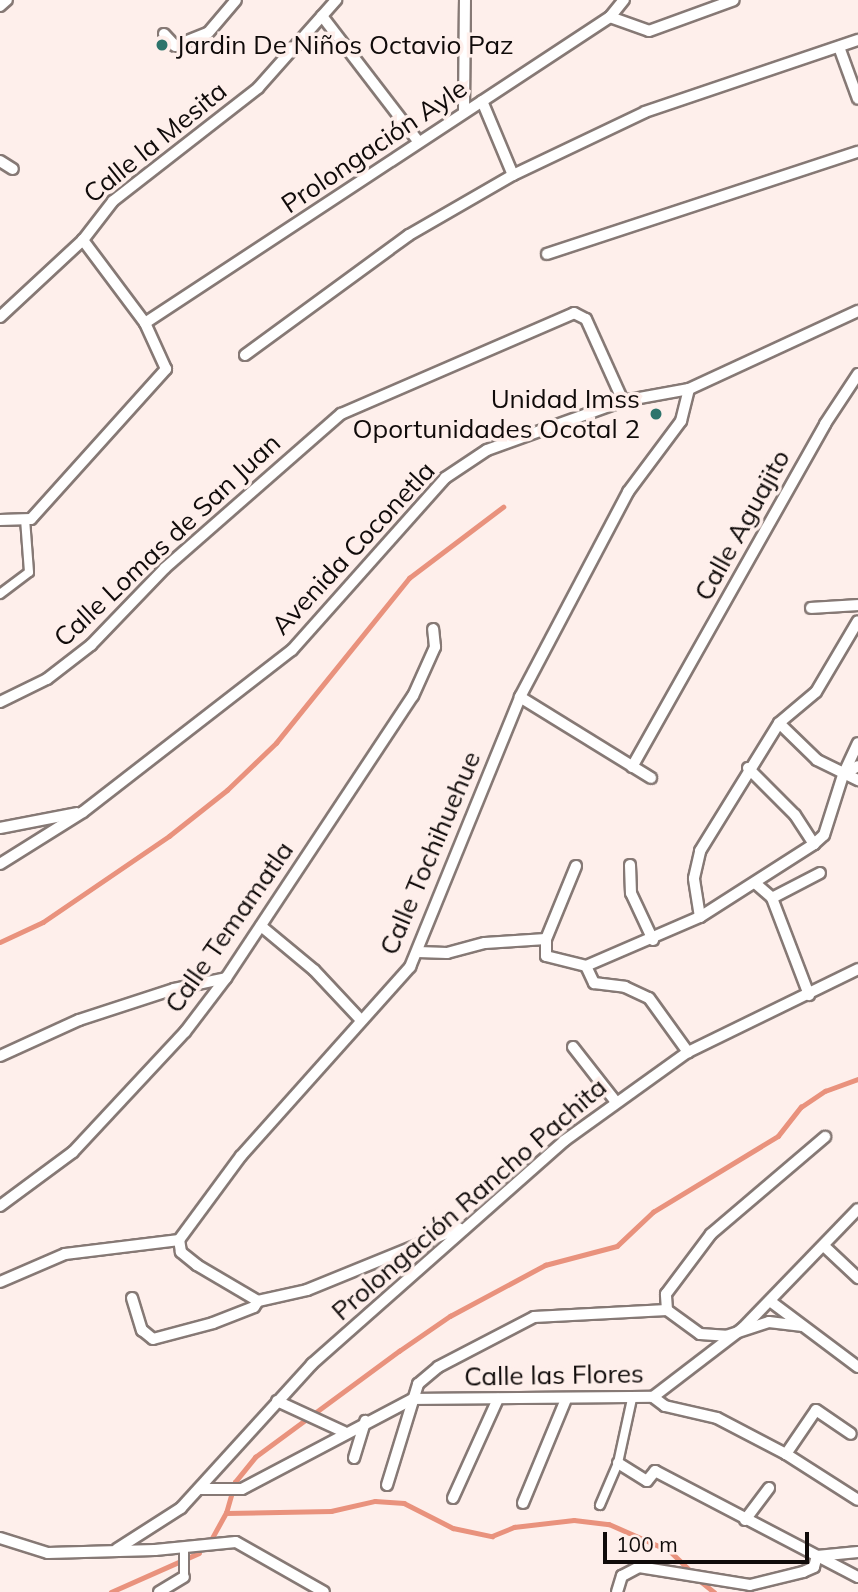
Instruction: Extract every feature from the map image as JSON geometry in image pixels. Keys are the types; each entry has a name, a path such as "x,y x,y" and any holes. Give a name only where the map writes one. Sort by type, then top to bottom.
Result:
{"street":[{"path":"0,6 7,0"},
{"path":"164,34 175,47 208,33 236,0"},
{"name":"Calle la Mesita","path":"0,317 83,240 113,201 258,88 336,0"},
{"path":"464,111 465,0"},
{"name":"Prolongación Ayle","path":"145,323 610,17 624,0"},
{"path":"610,17 649,31 734,0"},
{"path":"322,16 418,141"},
{"path":"245,355 409,235 513,174 645,112 858,40"},
{"path":"839,47 858,99"},
{"path":"482,101 513,174"},
{"path":"547,254 858,152"},
{"path":"0,161 13,169"},
{"path":"0,520 25,519 56,495 166,369 164,357 145,323 83,240"},
{"name":"Avenida Coconetla","path":"0,864 83,812 292,650 445,478 487,450 623,401 690,389 858,311"},
{"name":"Calle Lomas de San Juan","path":"0,702 47,679 91,645 165,568 341,414 574,313 586,319 623,401"},
{"name":"Calle Aguajito","path":"632,767 825,424 858,374"},
{"name":"Calle Tochihuehue","path":"179,1240 241,1156 410,967 520,697 628,492 681,421 690,389"},
{"path":"0,594 29,572 25,519"},
{"path":"811,608 858,605"},
{"path":"700,917 694,878 700,851 748,768 779,723 816,692 858,621"},
{"name":"Calle Temamatla","path":"0,1206 73,1152 185,1032 226,978 413,696 435,647 433,629"},
{"path":"520,697 651,778"},
{"path":"779,723 806,751 843,775 858,780"},
{"path":"576,866 546,939 546,956 586,967 653,940 700,917 814,844 824,835 843,775 858,743"},
{"path":"843,775 858,765"},
{"path":"748,768 795,815 814,844"},
{"path":"0,828 83,812"},
{"path":"630,865 631,893 653,940"},
{"path":"772,898 820,873"},
{"path":"755,883 772,898 809,995"},
{"path":"261,926 314,970 361,1020"},
{"path":"418,952 447,953 485,943 546,939"},
{"path":"586,967 594,983 625,987 649,998 688,1052"},
{"name":"Prolongación Rancho Pachita","path":"117,1549 165,1522 199,1489 288,1390 463,1226 616,1102 688,1052 858,969"},
{"path":"0,1056 79,1020 174,989 226,978"},
{"path":"573,1047 616,1102"},
{"path":"667,1310 666,1294 711,1234 825,1136"},
{"name":"Calle las Flores","path":"199,1489 242,1489 263,1474 332,1443 344,1432 413,1399 653,1397 743,1328 858,1209"},
{"path":"0,1282 65,1254 179,1240 181,1252 197,1265 258,1301 307,1290 463,1226"},
{"path":"824,1246 858,1278"},
{"path":"132,1298 142,1330 153,1339 213,1323 254,1307 258,1301"},
{"path":"770,1301 858,1367"},
{"path":"387,1485 418,1384 438,1367 534,1317 667,1310 700,1334 726,1336 743,1328 769,1322 801,1326"},
{"path":"653,1397 666,1406 717,1418 786,1454 858,1500"},
{"path":"453,1498 498,1399"},
{"path":"523,1503 566,1399"},
{"path":"600,1505 618,1463 632,1399"},
{"path":"278,1401 344,1432"},
{"path":"786,1454 816,1409 851,1434"},
{"path":"354,1458 365,1421"},
{"path":"618,1463 648,1481 655,1471 858,1577"},
{"path":"745,1520 769,1488"},
{"path":"0,1538 48,1553 184,1548 236,1542 324,1592"},
{"path":"159,1592 184,1577 184,1548"},
{"path":"817,1556 858,1552"},
{"path":"617,1592 622,1576 639,1567 667,1569 750,1585 777,1580 814,1567 817,1556"}],"waterway":[{"path":"0,942 43,922 169,836 227,790 276,743 409,578 503,507"},
{"path":"226,1513 235,1482 255,1457 399,1351 450,1316 545,1265 617,1246 653,1212 778,1136 801,1107 825,1091 858,1079"},
{"path":"212,1538 226,1513 331,1511 375,1501 404,1503 453,1528 492,1536 514,1527 574,1520 609,1524 670,1551 692,1572"},
{"path":"111,1592 199,1553"},
{"path":"698,1579 714,1592"}],"place":[{"name":"Jardin De Niños Octavio Paz","path":"162,45"},
{"name":"Unidad Imss Oportunidades Ocotal 2","path":"656,414"}]}
